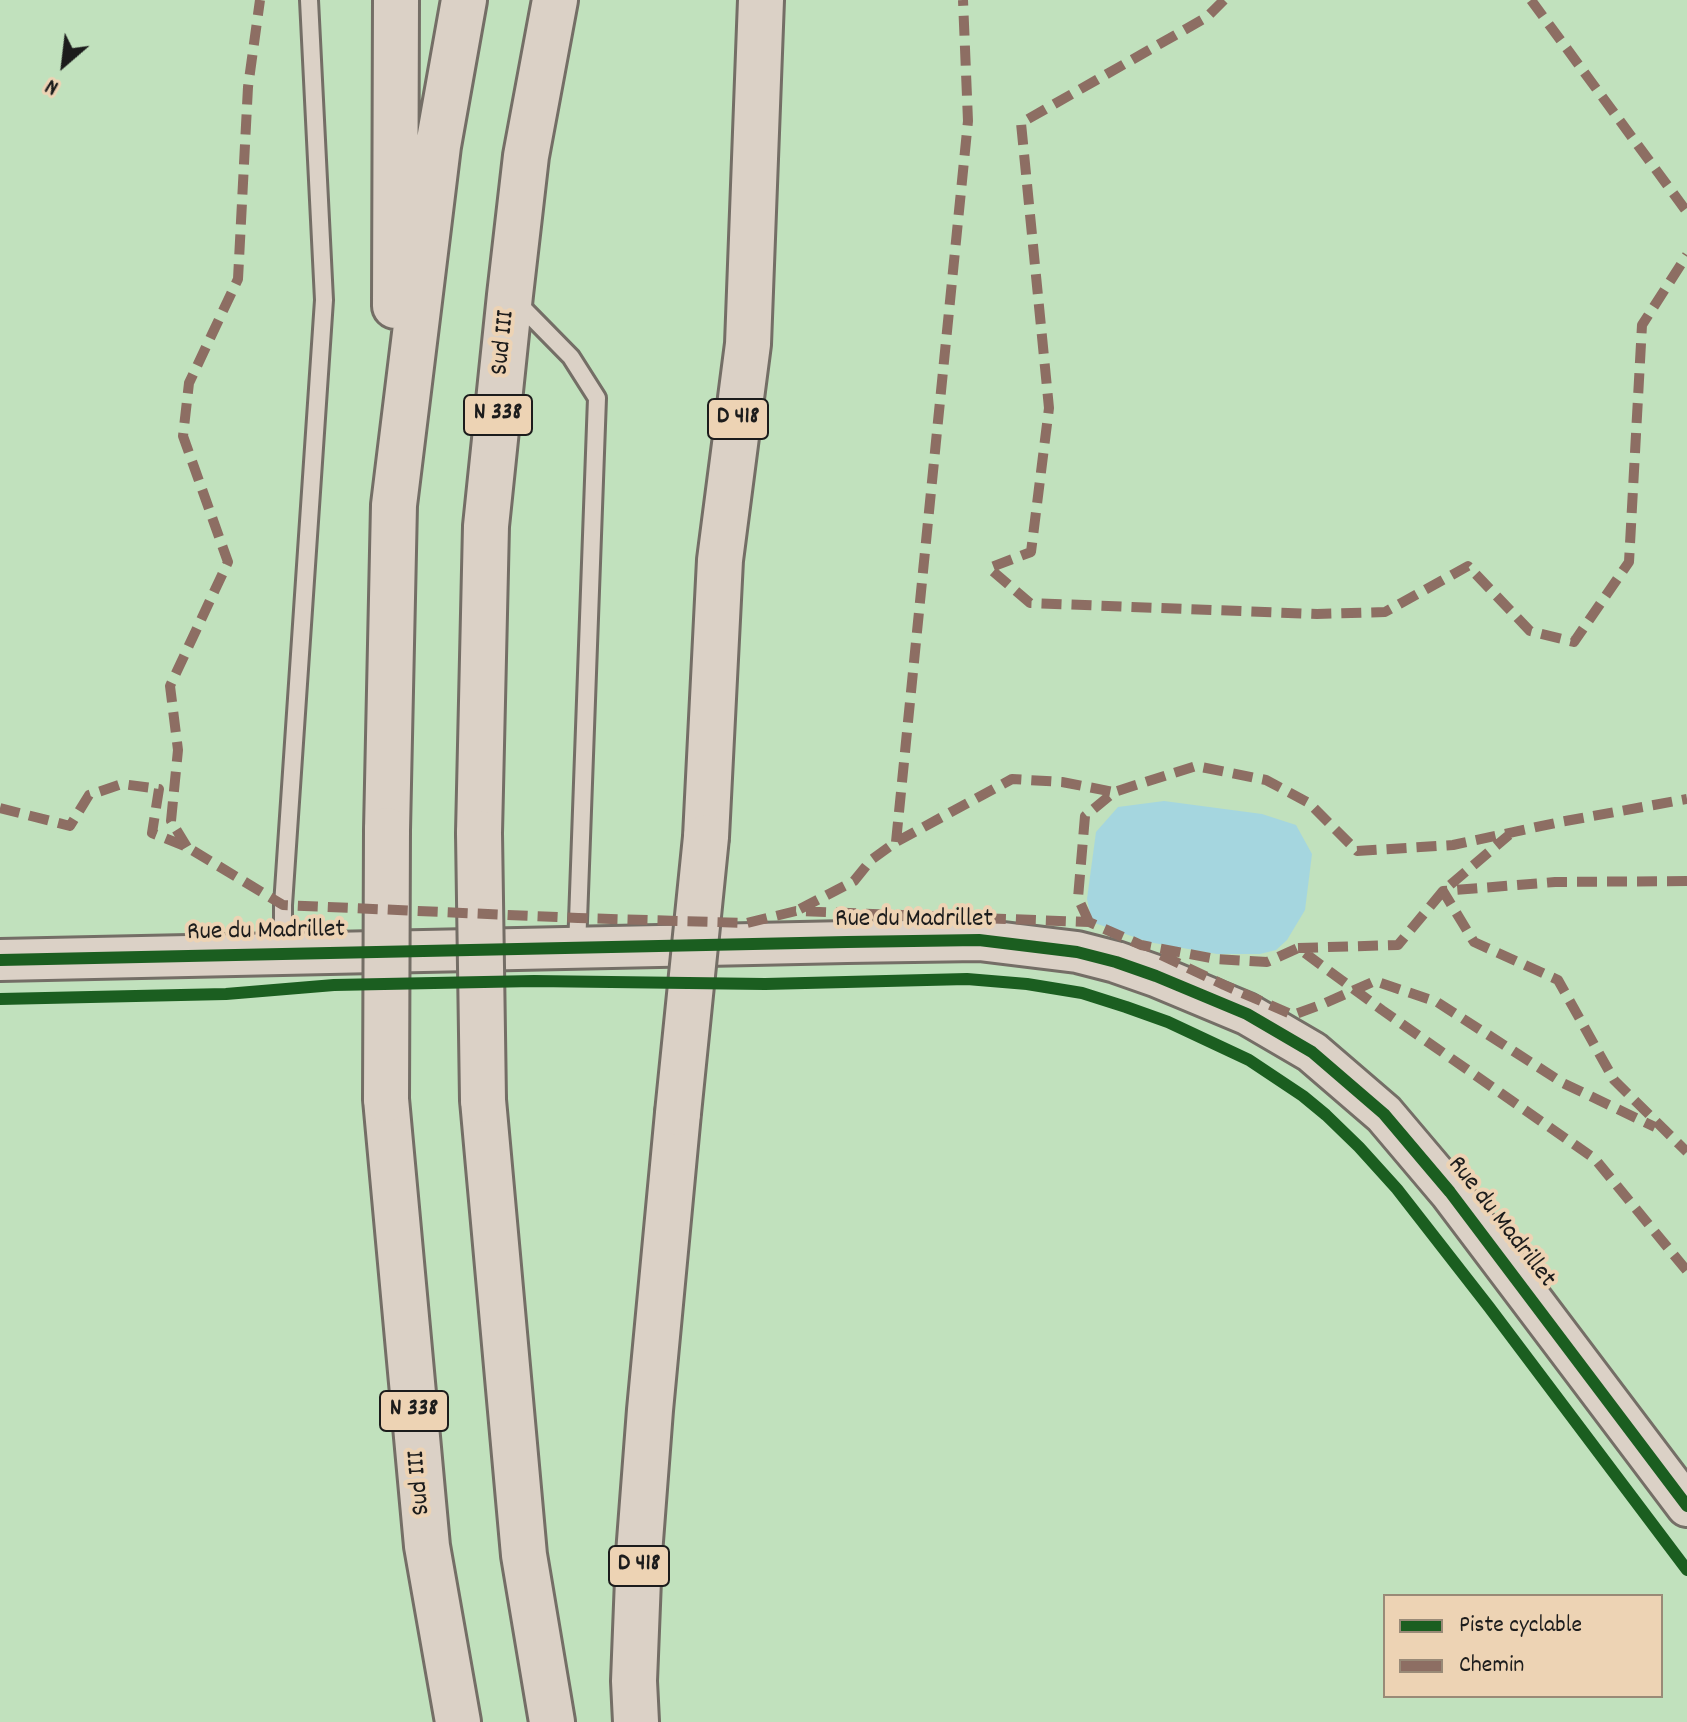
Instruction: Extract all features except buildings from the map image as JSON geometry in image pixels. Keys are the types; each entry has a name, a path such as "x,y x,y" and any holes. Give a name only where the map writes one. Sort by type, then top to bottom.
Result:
{"highway":[{"path":"394,505 396,0"},
{"name":"N 338","path":"394,505 438,146 464,0"},
{"name":"Sud III","path":"552,1722 524,1555 483,1100 479,833 486,526 526,156 555,0"},
{"name":"D 418","path":"636,1722 634,1681 641,1522 650,1410 706,837 720,560 748,344 761,0"},
{"name":"Sud III","path":"394,505 387,830 386,1099 427,1546 458,1722"}],"street":[{"name":"Rue du Madrillet","path":"0,960 979,940 1077,952 1116,962 1247,1014 1312,1052 1384,1114 1450,1192 1687,1506"}],"lane":[{"path":"283,954 283,905 324,300 309,0"},
{"path":"510,295 571,357 597,398 577,948"}],"green space":[{"path":"0,0 1687,0 1687,1722 0,1722"}],"water":[{"path":"1164,801 1262,814 1296,825 1312,854 1305,910 1287,940 1276,950 1260,954 1217,954 1148,942 1092,922 1087,899 1096,832 1118,807"}],"marked path":[{"path":"187,847 171,821 178,750 170,686 228,562 183,436 189,383 238,279 248,87 260,0"},
{"path":"896,842 968,121 963,0"},
{"path":"1224,0 1207,17 1021,123 1049,408 1031,552 989,568 1030,603 1317,614 1385,612 1468,566 1530,631 1574,642 1629,562 1642,325 1687,255"},
{"path":"1531,0 1687,212"},
{"path":"1089,922 1078,898 1085,816 1114,792 1196,766 1266,780 1309,803 1357,851 1453,845 1687,799"},
{"path":"800,909 854,881 871,860 896,842 1012,779 1062,782 1114,792"},
{"path":"0,808 70,826 89,795 122,784 159,789 152,833 187,847 283,905 747,923 796,911 1089,922 1141,945 1216,959 1267,962 1298,948 1595,1159 1687,1271"},
{"path":"1298,948 1398,945 1443,891 1509,835"},
{"path":"1687,881 1555,882 1443,891 1474,942 1558,980 1614,1080 1687,1152"},
{"path":"1161,955 1293,1015 1375,981 1437,1002 1563,1083 1655,1127"}],"cycle path":[{"path":"0,960 979,940 1077,952 1116,962 1247,1014 1312,1052 1384,1114 1450,1192 1687,1506"},
{"path":"0,999 226,994 334,985 534,981 765,984 967,979 1082,993 1126,1007 1168,1022 1249,1060 1303,1096 1359,1147 1397,1189 1489,1307 1687,1570"}]}
